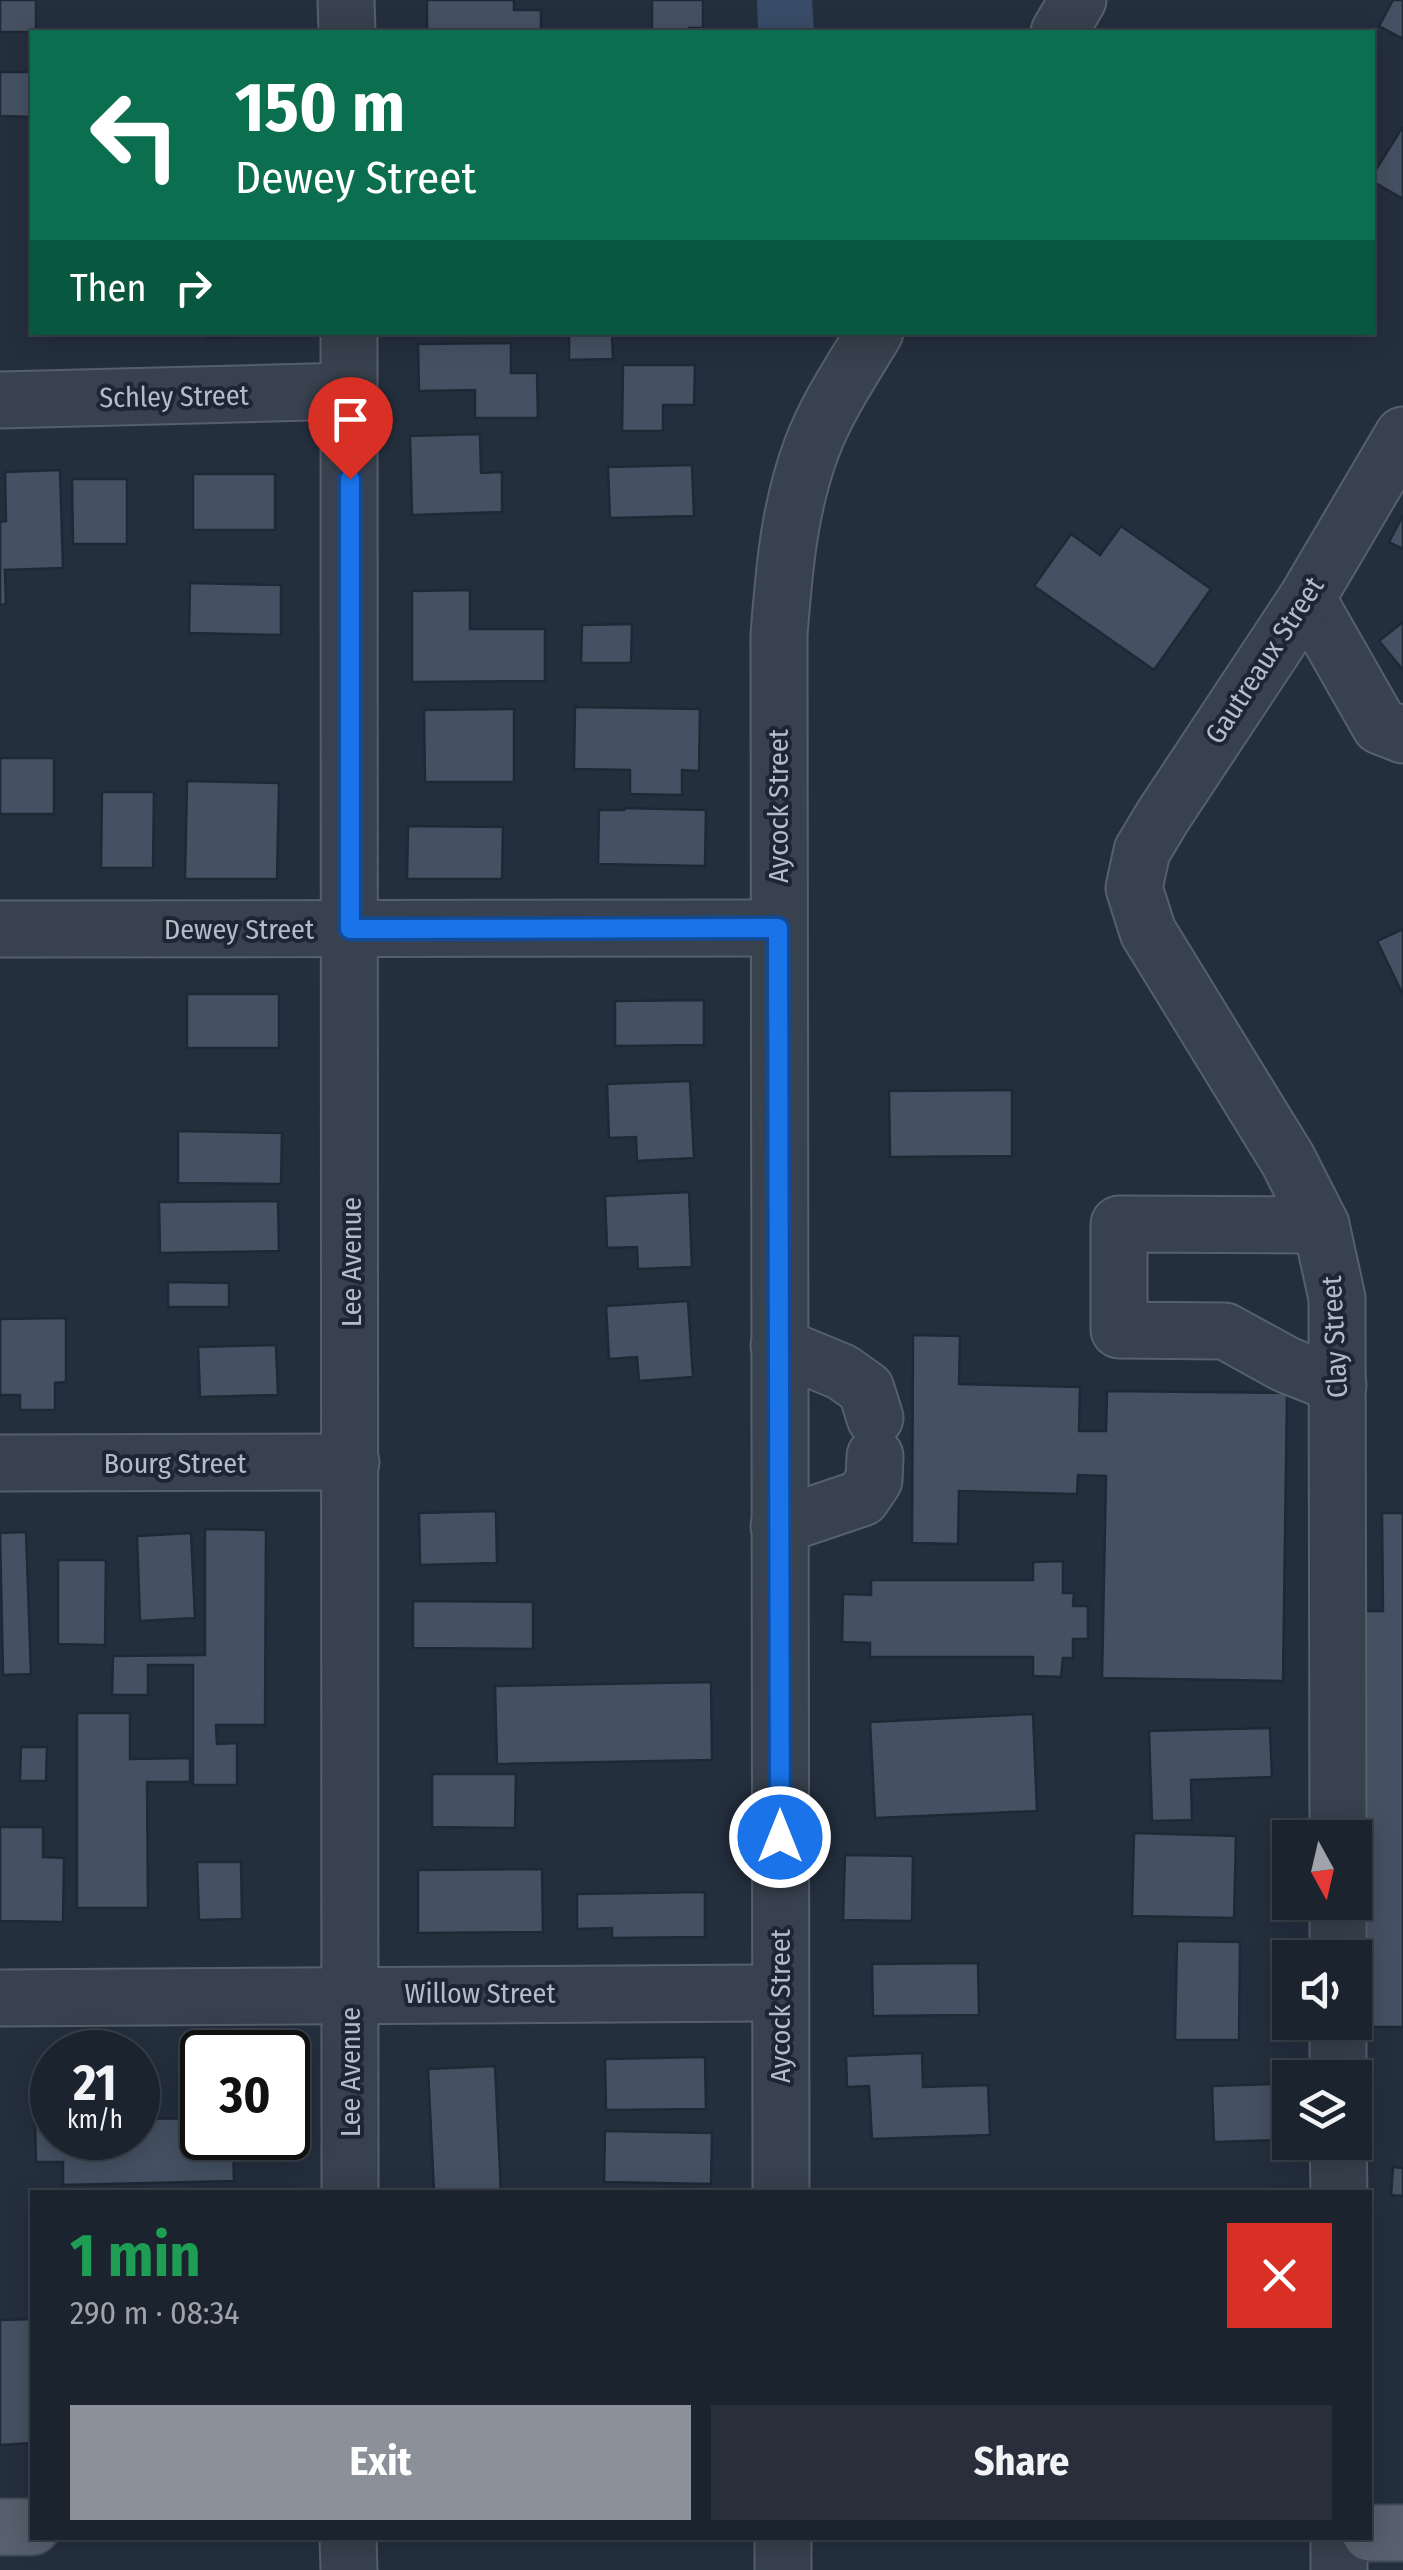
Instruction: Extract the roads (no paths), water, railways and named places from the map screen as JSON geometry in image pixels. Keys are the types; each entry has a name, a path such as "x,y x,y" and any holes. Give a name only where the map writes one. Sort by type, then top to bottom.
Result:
{"main road":[{"path":"0,2527 30,2527"},
{"path":"1372,2532 1403,2532"}],"street":[{"path":"346,0 347,30"},
{"path":"1059,30 1078,0"},
{"name":"Lee Avenue","path":"349,335 350,2190"},
{"name":"Aycock Street","path":"781,2190 779,635 784,558 794,500 813,443 873,335"},
{"name":"Schley Street","path":"0,400 349,391"},
{"name":"Gautreaux Street","path":"1134,888 1142,852 1163,816 1307,598 1403,435"},
{"path":"1307,598 1380,726 1403,735"},
{"name":"Clay Street","path":"1134,888 1148,932 1288,1160 1322,1225 1337,1298 1338,1820"},
{"name":"Dewey Street","path":"0,928 778,928"},
{"path":"1322,1225 1118,1224 1119,1330 1225,1332 1287,1365 1338,1385"},
{"path":"779,1346 842,1372 866,1389 874,1437 874,1480 862,1498 779,1526"},
{"name":"Bourg Street","path":"0,1464 351,1462"},
{"name":"Willow Street","path":"0,1998 780,1993"},
{"path":"1338,2160 1338,2190"},
{"path":"348,2540 349,2570"},
{"path":"783,2540 783,2570"},
{"path":"1339,2540 1339,2570"}],"water":[{"path":"757,0 812,0 814,30 758,30"}]}
